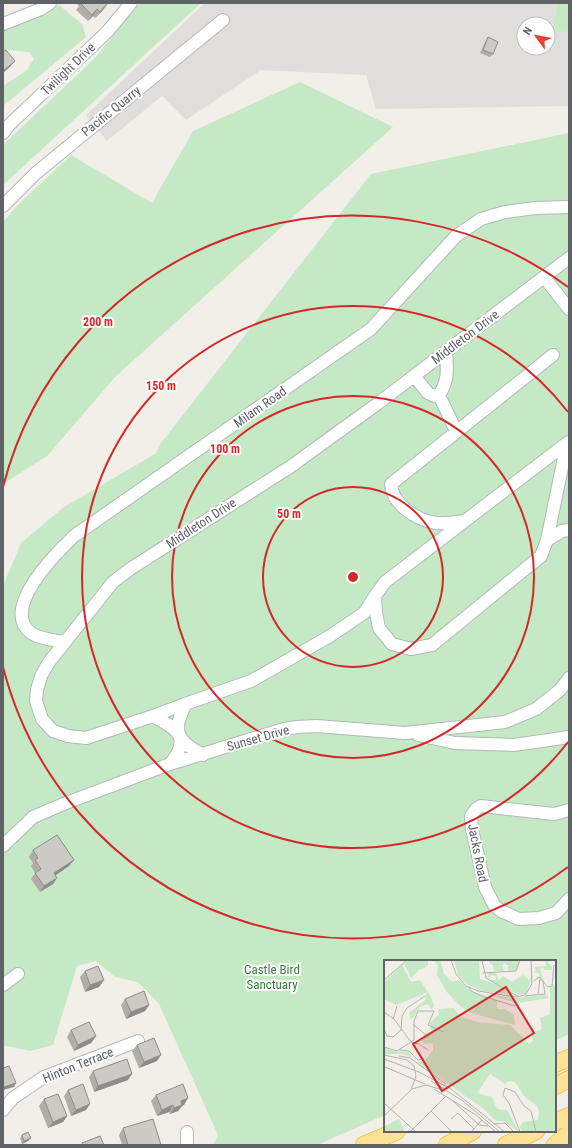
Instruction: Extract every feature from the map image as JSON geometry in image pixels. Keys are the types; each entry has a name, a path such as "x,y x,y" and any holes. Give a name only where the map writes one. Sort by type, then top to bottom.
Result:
{"highway":[{"path":"556,1064 569,1058"},
{"path":"556,1086 569,1079"},
{"path":"556,1122 569,1116"},
{"path":"364,1145 395,1132"},
{"path":"447,1145 471,1132"},
{"path":"506,1145 534,1132"},
{"path":"555,1145 569,1134"}],"street":[{"path":"3,24 41,9 50,3"},
{"name":"Twilight Drive","path":"3,133 8,126 107,32 131,3"},
{"name":"Pacific Quarry","path":"3,206 36,173 223,20"},
{"name":"Milam Road","path":"64,642 43,638 32,634 22,626 18,614 22,598 47,562 74,536 371,329 456,236 481,219 505,212 535,208 569,207"},
{"name":"Middleton Drive","path":"568,443 385,582 364,613 330,636 251,681 86,738 68,736 53,731 42,719 36,701 37,690 41,676 48,662 113,582 130,569 290,466 414,376 569,258"},
{"path":"544,277 569,309"},
{"path":"439,395 445,386 447,372 446,352"},
{"path":"465,521 436,523 421,519 410,513 396,500 391,484 553,355"},
{"path":"414,376 428,393 435,396 439,395"},
{"path":"439,395 456,431"},
{"path":"375,596 379,628 392,644 412,649 432,644 541,556 547,540 568,443"},
{"path":"547,540 562,531 569,530"},
{"name":"Sunset Drive","path":"3,846 33,817 66,803 170,764 284,729 317,726 405,733 505,722 536,709 560,690 569,678"},
{"path":"170,764 180,747 178,726 185,704"},
{"path":"153,716 177,730 180,737 191,748 203,754"},
{"path":"405,733 455,742 514,745 569,737"},
{"name":"Jacks Road","path":"569,810 554,814 533,813 481,806 476,809 471,816 472,829 485,887 494,905 501,911 519,919 539,918 556,913 569,899"},
{"path":"3,985 18,974"},
{"name":"Hinton Terrace","path":"3,1110 13,1098 44,1077 138,1041"},
{"path":"186,1132 187,1145"}],"shaded area":[{"path":"205,3 558,3 555,16 516,16 516,56 556,56 556,28 569,33 569,106 376,109 366,75 261,70 186,120 162,96 107,141 86,115"}],"green space":[{"path":"140,3 201,3 3,185 3,145 94,59"},
{"path":"558,3 569,3 569,33 556,29 555,16"},
{"path":"59,5 82,24 86,37 3,106 3,86 27,70 34,59 29,52 3,51 3,30"},
{"path":"300,82 393,127 116,376 47,456 3,484 3,222 18,205 71,155 152,203 193,131"},
{"name":"Castle Bird Sanctuary","path":"569,133 569,1034 556,1040 556,960 384,960 384,1115 317,1145 213,1145 218,1135 159,1004 138,982 115,977 96,961 77,966 53,1045 30,1051 3,1045 3,586 21,543 64,507 155,454 161,443 371,174"}],"building":[{"path":"80,3 108,3 100,12 97,9 92,15"},
{"path":"488,37 498,42 493,54 483,50"},
{"path":"6,50 15,61 3,71 3,52"},
{"path":"57,835 74,860 54,873 57,878 44,886 35,873 41,869 35,860 38,858 33,850"},
{"path":"98,966 104,980 90,985 85,971"},
{"path":"144,991 149,1005 131,1012 125,999"},
{"path":"89,1022 96,1036 78,1045 71,1030"},
{"path":"154,1038 161,1055 144,1062 137,1045"},
{"path":"127,1059 132,1074 98,1086 93,1071"},
{"path":"9,1066 16,1083 4,1087 3,1068"},
{"path":"83,1084 90,1104 76,1110 68,1090"},
{"path":"183,1084 188,1098 181,1101 182,1105 174,1108 173,1105 162,1110 156,1095"},
{"path":"58,1094 67,1116 53,1122 44,1099"},
{"path":"153,1119 161,1145 128,1145 123,1128"},
{"path":"28,1132 31,1138 24,1141 22,1135"},
{"path":"100,1136 104,1145 83,1145 82,1143"}]}
